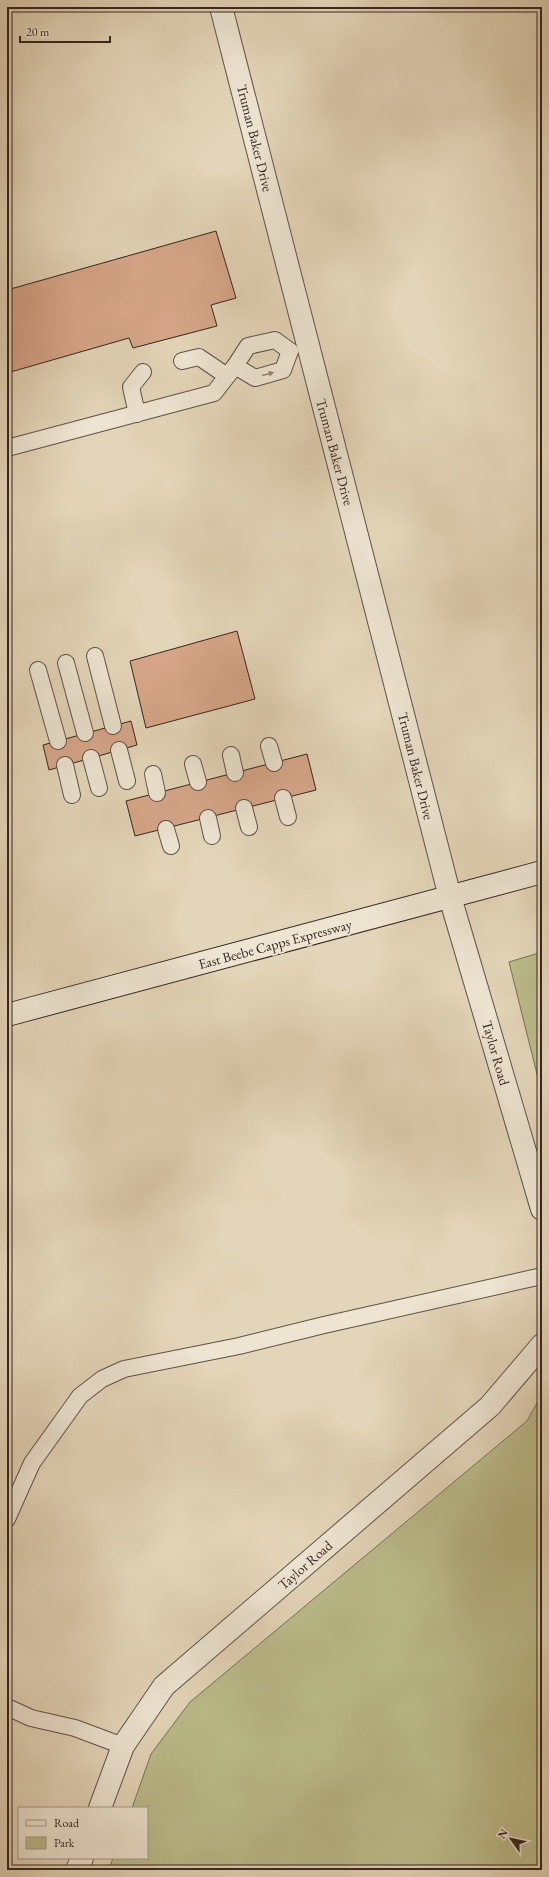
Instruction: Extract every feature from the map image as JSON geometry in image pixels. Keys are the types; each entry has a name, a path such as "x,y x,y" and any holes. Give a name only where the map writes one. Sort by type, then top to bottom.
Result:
{"street":[{"name":"Truman Baker Drive","path":"221,7 299,348 450,897"},
{"name":"East Beebe Capps Expressway","path":"7,1015 542,872"},
{"name":"Taylor Road","path":"450,897 542,1209"},
{"name":"Taylor Road","path":"100,1807 123,1746 164,1686 490,1406 542,1345"},
{"path":"77,1870 82,1859"}],"lane":[{"path":"7,448 214,393 231,371 248,346 275,340 299,348 283,370 256,378 231,371 199,357 182,361"},
{"path":"137,414 131,387 143,372"},
{"path":"95,656 112,726"},
{"path":"66,663 85,733"},
{"path":"38,670 58,741"},
{"path":"269,746 274,763"},
{"path":"119,750 127,781"},
{"path":"231,755 235,773"},
{"path":"91,758 98,788"},
{"path":"193,764 198,782"},
{"path":"65,765 72,794"},
{"path":"153,774 158,793"},
{"path":"284,798 288,817"},
{"path":"244,808 249,827"},
{"path":"208,818 212,836"},
{"path":"166,829 171,846"},
{"path":"7,1519 32,1463 80,1396 102,1379 124,1369 239,1346 324,1325 542,1276"},
{"path":"7,1707 31,1718 75,1728 123,1746"}],"green space":[{"path":"542,952 542,1094 509,962"},
{"path":"542,1394 542,1870 109,1870 113,1859 148,1859 148,1807 132,1807 151,1754 190,1702 527,1421"}],"building":[{"path":"216,231 236,298 211,305 217,326 133,348 129,338 7,373 7,290"},
{"path":"237,631 255,699 146,728 130,661"},
{"path":"131,721 137,745 49,770 43,745"},
{"path":"307,754 316,790 135,836 126,801"}]}
